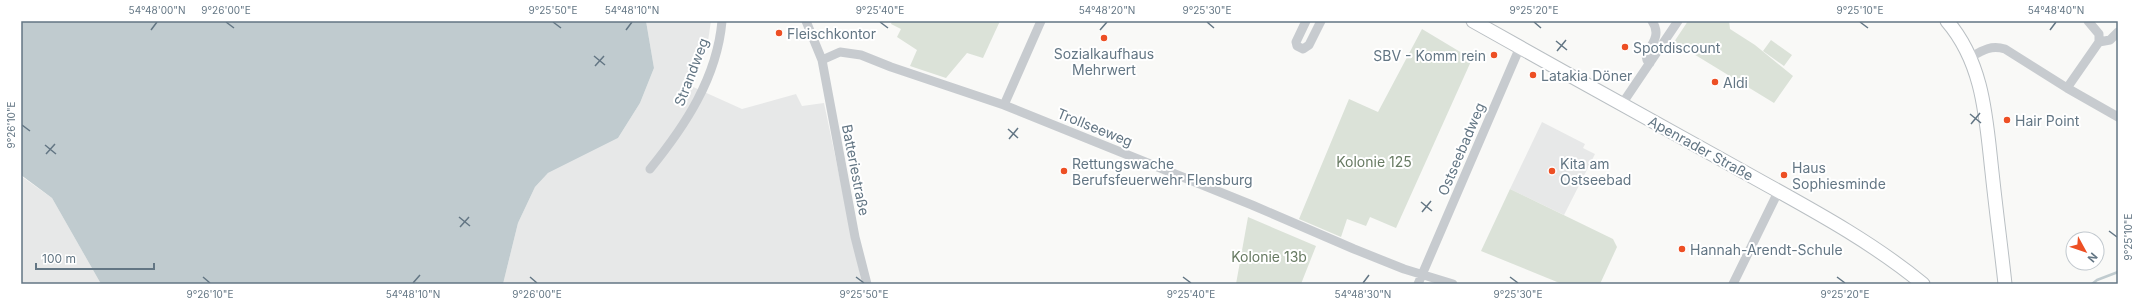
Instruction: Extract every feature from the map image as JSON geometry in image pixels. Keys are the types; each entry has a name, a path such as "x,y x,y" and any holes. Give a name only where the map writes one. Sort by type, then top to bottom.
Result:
{"main road":[{"name":"Apenrader Straße","path":"1473,21 1778,192 1864,242 1896,263 1923,284"},
{"path":"1947,21 1961,39 1970,57 1982,92 2005,284"}],"street":[{"name":"Strandweg","path":"650,169 689,117 700,95 718,43 722,21"},
{"name":"Batteriestraße","path":"807,21 822,60 855,237 867,284"},
{"path":"1004,105 1041,21"},
{"path":"1306,21 1296,42 1297,46 1303,49 1309,45 1321,21"},
{"path":"1650,63 1647,60 1646,55 1654,42 1657,33 1652,21"},
{"path":"1622,104 1678,21"},
{"path":"2067,88 2100,42 2099,34 2088,21"},
{"path":"2100,42 2110,40 2118,32"},
{"path":"1970,57 1994,46 2005,49 2067,88 2118,117"},
{"name":"Ostseebadweg","path":"1418,284 1520,47"},
{"name":"Trollseeweg","path":"822,60 840,52 850,52 1004,105 1246,202 1354,250 1404,269 1422,273 1453,284"},
{"path":"1733,284 1778,192"}],"shaded area":[{"path":"21,21 646,21 654,68 640,103 618,138 548,173 535,187 518,223 503,284 101,284 52,198 21,175"},
{"path":"646,21 711,21 708,41 691,86 742,109 796,94 802,106 824,103 862,284 503,284 518,223 535,187 548,173 618,138 640,103 654,68"},
{"name":"Kita am Ostseebad","path":"1542,122 1585,144 1583,148 1595,154 1564,215 1510,189"},
{"path":"21,176 52,198 101,284 21,284"}],"green space":[{"path":"892,21 1000,21 983,58 967,53 946,78 910,66 917,50 897,37 901,29 891,24"},
{"path":"1688,21 1729,21 1730,29 1755,45 1793,76 1774,103 1674,42"},
{"name":"Kolonie 125","path":"1422,29 1472,59 1396,228 1370,217 1366,226 1347,219 1341,237 1299,219 1349,99 1378,112"},
{"path":"1771,40 1792,55 1784,66 1763,51"},
{"path":"1510,189 1613,239 1617,247 1600,284 1562,284 1481,251"},
{"name":"Kolonie 13b","path":"1248,217 1316,246 1301,284 1236,284"}],"waterway":[{"path":"2092,284 2097,280 2118,272"}],"place":[{"name":"Fleischkontor","path":"779,33"},
{"name":"Sozialkaufhaus Mehrwert","path":"1104,38"},
{"name":"Spotdiscount","path":"1625,47"},
{"name":"SBV - Komm rein","path":"1494,55"},
{"name":"Latakia Döner","path":"1533,75"},
{"name":"Aldi","path":"1715,82"},
{"name":"Hair Point","path":"2007,120"},
{"name":"Rettungswache Berufsfeuerwehr Flensburg","path":"1064,171"},
{"name":"Kita am Ostseebad","path":"1552,171"},
{"name":"Haus Sophiesminde","path":"1784,175"},
{"name":"Hannah-Arendt-Schule","path":"1682,249"}]}
